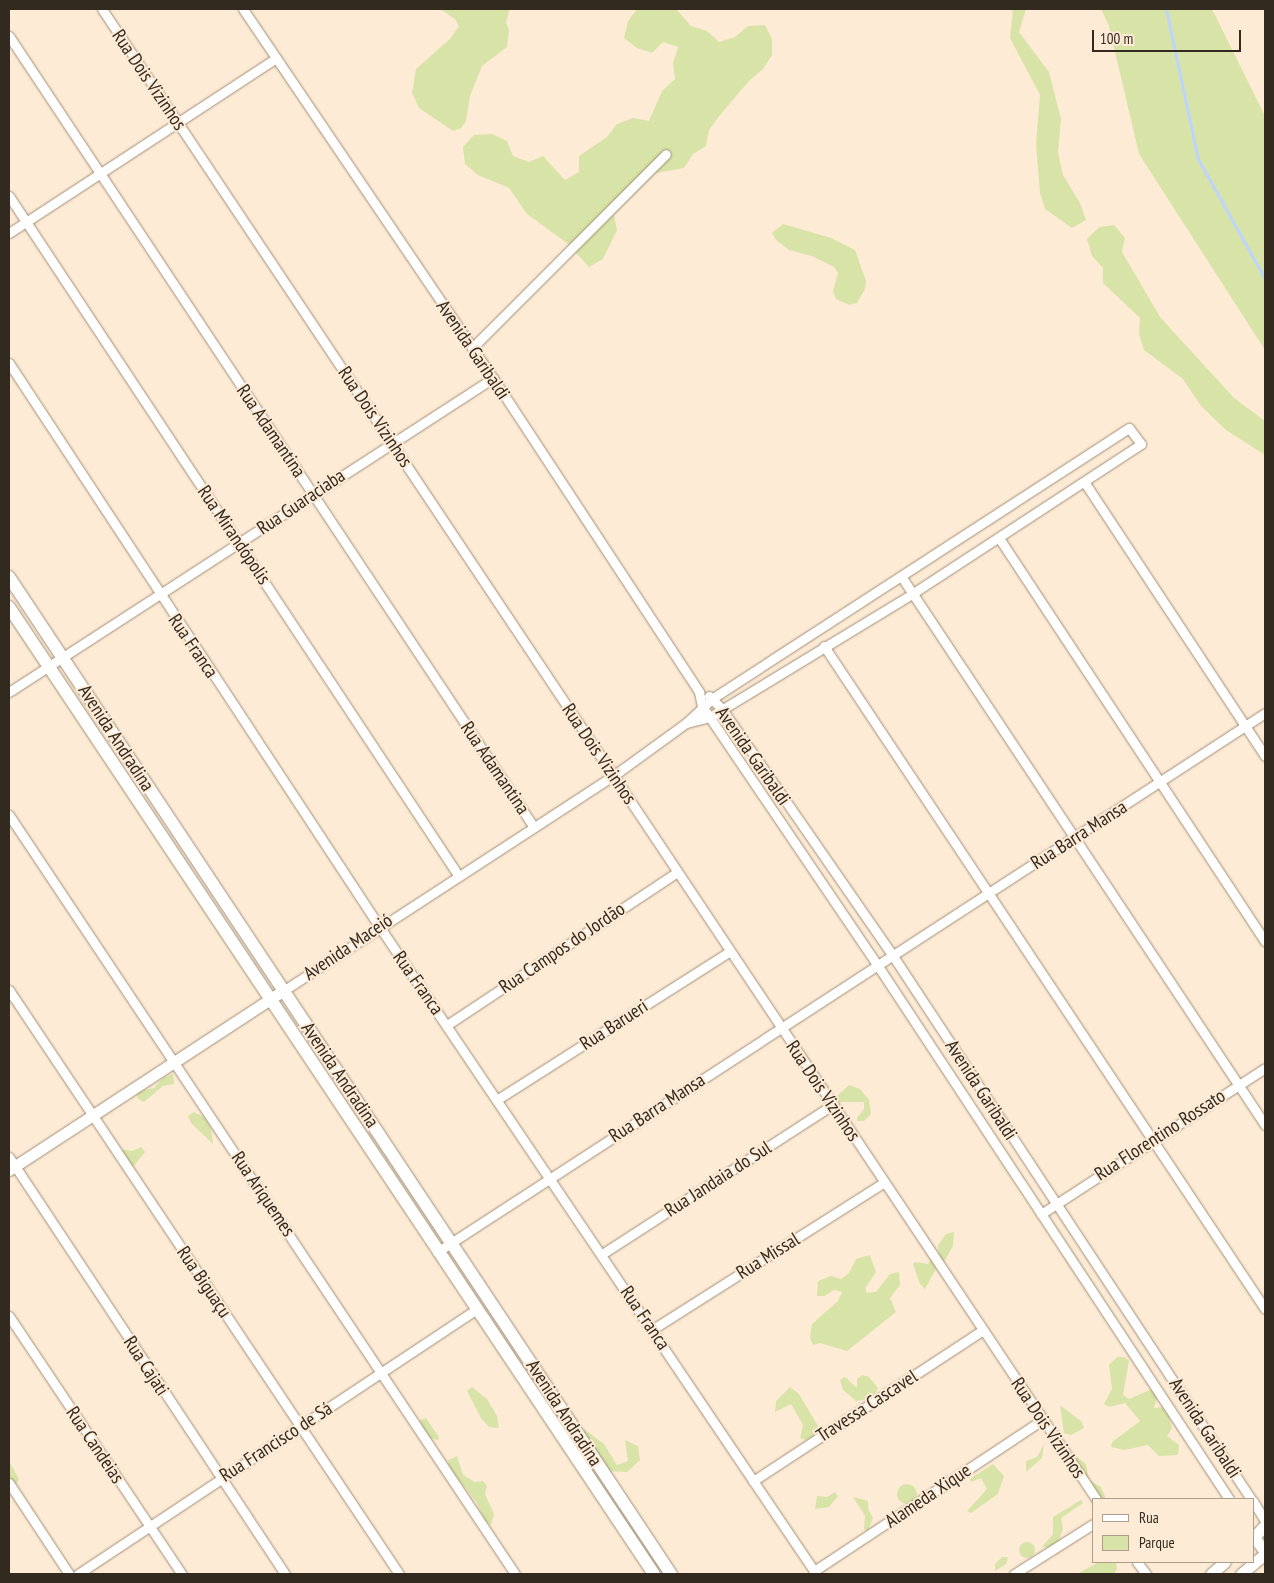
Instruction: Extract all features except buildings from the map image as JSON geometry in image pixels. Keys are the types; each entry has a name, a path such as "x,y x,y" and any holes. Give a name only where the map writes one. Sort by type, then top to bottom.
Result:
{"main road":[{"name":"Avenida Andradina","path":"9,577 283,991 452,1241 671,1574"},
{"name":"Avenida Andradina","path":"9,607 475,1310 654,1574"}],"street":[{"name":"Rua Dois Vizinhos","path":"102,9 677,872 834,1104 883,1183 981,1331 1095,1498"},
{"name":"Avenida Garibaldi","path":"243,9 492,378 699,692 702,706 878,966 1228,1498"},
{"name":"Rua Adamantina","path":"9,36 533,826"},
{"path":"9,233 276,58"},
{"path":"472,348 666,154"},
{"name":"Rua Mirandópolis","path":"9,196 458,875"},
{"name":"Rua Franca","path":"9,363 379,926 653,1329 815,1573"},
{"name":"Rua Guaraciaba","path":"9,692 492,378"},
{"name":"Avenida Maceió","path":"11,1164 283,991 379,926 613,776 686,723 702,706 713,698 1129,428 1141,444 1085,483 912,594 710,717 686,723"},
{"path":"1085,483 1265,756"},
{"path":"999,538 1265,941"},
{"path":"902,576 912,594 1265,1125"},
{"path":"824,646 1265,1309"},
{"name":"Avenida Garibaldi","path":"699,692 713,698 722,710 893,956 1251,1498"},
{"name":"Rua Barra Mansa","path":"437,1252 1265,714"},
{"name":"Rua Ariquemes","path":"9,815 516,1574"},
{"name":"Rua Campos do Jordão","path":"447,1025 677,872"},
{"name":"Rua Barueri","path":"498,1099 730,951"},
{"name":"Rua Biguaçu","path":"9,990 399,1574"},
{"name":"Rua Florentino Rossato","path":"1041,1214 1056,1202 1265,1068"},
{"name":"Rua Jandaia do Sul","path":"602,1254 834,1104"},
{"name":"Rua Cajati","path":"11,1164 286,1574"},
{"name":"Rua Missal","path":"653,1329 883,1183"},
{"name":"Rua Francisco de Sá","path":"78,1574 475,1310"},
{"name":"Rua Candeias","path":"9,1316 182,1574"},
{"name":"Travessa Cascavel","path":"753,1481 981,1331"},
{"name":"Alameda Xique","path":"815,1573 1042,1420"},
{"path":"9,1483 69,1574"},
{"name":"Avenida Garibaldi","path":"1254,1504 1265,1523"},
{"path":"614,1514 625,1506"},
{"path":"1254,1536 1265,1523"},
{"path":"1014,1574 1092,1525"},
{"path":"1254,1538 1265,1553 1254,1563"},
{"path":"1138,1563 1146,1574"},
{"path":"1210,1574 1224,1563"},
{"path":"1241,1574 1254,1563"}],"green space":[{"path":"440,9 510,9 506,22 509,30 507,47 482,66 470,96 466,121 461,128 453,131 419,108 412,93 416,69 450,39 459,26 455,19"},
{"path":"637,9 676,9 691,26 707,31 719,42 735,37 748,26 765,25 772,39 772,55 763,69 750,80 719,116 709,130 706,146 693,154 684,168 656,173 614,215 617,230 603,259 589,267 567,243 527,214 509,188 478,175 465,164 463,147 474,135 492,134 507,141 513,156 529,162 543,156 565,180 579,172 579,156 607,137 617,124 633,118 649,121 662,91 675,79 673,63 678,47 663,42 652,53 637,48 624,38 628,21"},
{"path":"1013,9 1026,9 1019,32 1049,72 1061,119 1058,152 1063,175 1080,203 1086,220 1072,228 1045,209 1040,193 1036,144 1040,95 1010,38"},
{"path":"1101,9 1212,9 1265,116 1265,350 1139,154 1109,26"},
{"path":"783,224 831,238 855,250 866,281 865,289 857,303 849,305 836,299 833,291 838,273 834,267 812,256 789,250 776,240 772,233"},
{"path":"1114,225 1125,238 1122,252 1160,317 1234,398 1265,421 1265,455 1226,430 1201,406 1183,379 1144,350 1139,334 1140,318 1103,283 1103,268 1092,256 1087,239 1099,227"},
{"path":"173,1074 174,1084 163,1086 144,1102 138,1099 136,1092 154,1088 163,1078"},
{"path":"849,1085 860,1089 869,1100 871,1114 864,1121 857,1121 857,1118 864,1109 864,1102 840,1102 836,1097"},
{"path":"194,1112 204,1117 211,1128 213,1144 191,1123 188,1116"},
{"path":"141,1147 145,1152 132,1168 120,1149 132,1151"},
{"path":"954,1232 953,1246 944,1262 939,1257 938,1245 946,1234"},
{"path":"870,1255 876,1272 866,1287 866,1293 876,1292 890,1274 899,1272 900,1285 890,1298 896,1312 847,1351 820,1343 813,1345 810,1338 812,1324 838,1301 842,1292 834,1290 824,1296 817,1296 818,1281 831,1276 841,1279 849,1273 856,1259"},
{"path":"931,1259 937,1267 925,1289 920,1284 913,1264 915,1262 928,1264"},
{"path":"1117,1357 1124,1357 1129,1361 1123,1395 1129,1399 1152,1389 1157,1397 1154,1408 1164,1407 1168,1413 1172,1428 1167,1436 1179,1445 1178,1455 1159,1456 1148,1445 1124,1450 1111,1447 1112,1442 1140,1421 1125,1403 1109,1407 1104,1404 1112,1389 1109,1365"},
{"path":"862,1375 869,1377 878,1388 873,1398 856,1401 843,1390 840,1380 845,1377 857,1388 857,1379"},
{"path":"472,1387 487,1399 497,1416 499,1428 489,1427 481,1418 467,1391"},
{"path":"790,1387 799,1394 818,1426 814,1436 806,1440 800,1438 803,1425 791,1404 775,1412 776,1401"},
{"path":"1060,1405 1082,1422 1084,1428 1071,1435 1064,1433"},
{"path":"426,1418 439,1437 438,1440 429,1438 424,1429 420,1420"},
{"path":"584,1429 604,1444 617,1465 628,1461 625,1440 638,1446 640,1460 627,1472 607,1471 583,1437"},
{"path":"1044,1444 1042,1458 1026,1472 1026,1461 1037,1457"},
{"path":"457,1456 463,1475 475,1482 483,1481 487,1486 485,1494 494,1514 491,1525 485,1521 477,1503 449,1467 448,1460"},
{"path":"1076,1456 1086,1464 1089,1480 1101,1487 1106,1498 1099,1498 1075,1463"},
{"path":"9,1461 19,1479 16,1485 9,1480"},
{"path":"993,1464 1004,1476 998,1494 971,1513 967,1511 987,1489 981,1478 971,1482 970,1479"},
{"path":"907,1484 914,1487 917,1494 914,1501 907,1504 900,1501 897,1494 900,1487"},
{"path":"835,1492 838,1496 829,1507 815,1509 817,1496 827,1497"},
{"path":"853,1497 868,1501 868,1509 873,1518 868,1531 864,1529 865,1516"},
{"path":"1081,1500 1083,1503 1061,1518 1063,1529 1058,1542 1052,1547 1042,1547 1053,1534 1053,1517"},
{"path":"1027,1542 1033,1544 1035,1550 1033,1556 1027,1558 1021,1556 1019,1550 1021,1544"},
{"path":"1002,1557 1008,1557 1006,1564 995,1571 995,1564"},
{"path":"1097,1563 1116,1563 1117,1570 1113,1574 1077,1574"}],"waterway":[{"path":"1166,9 1198,159 1265,279"}]}
